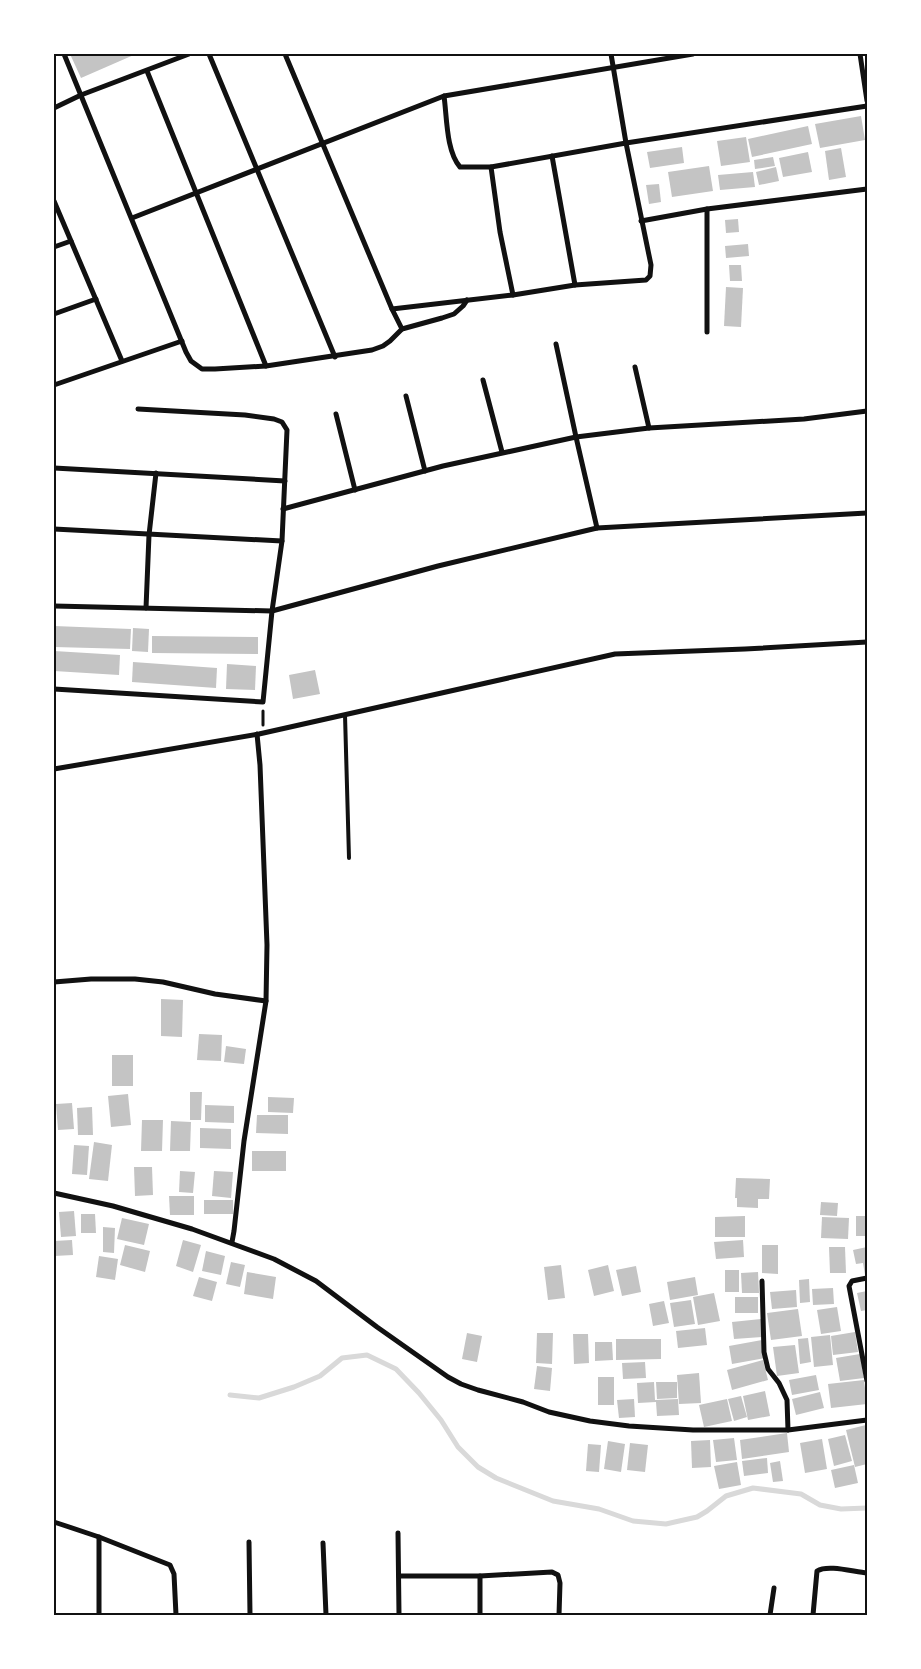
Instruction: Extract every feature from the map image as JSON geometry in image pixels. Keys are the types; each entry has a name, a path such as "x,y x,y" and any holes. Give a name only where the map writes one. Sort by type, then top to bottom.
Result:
{"street":[{"path":"64,54 182,341 191,361 202,369 215,370 266,366 372,350 383,346 402,329 454,314 467,300"},
{"path":"54,108 81,95 188,54"},
{"path":"209,54 335,357"},
{"path":"285,54 392,310 402,329"},
{"path":"392,310 513,295 575,285 646,280 650,276 651,265 626,143 611,54"},
{"path":"132,218 444,96 693,54"},
{"path":"860,54 867,102"},
{"path":"146,71 266,366"},
{"path":"444,96 451,150 460,167 491,167 626,143 867,106"},
{"path":"552,156 575,285"},
{"path":"491,167 500,232 513,295"},
{"path":"641,221 707,209 867,189"},
{"path":"54,201 122,360"},
{"path":"707,209 707,332"},
{"path":"54,247 71,241"},
{"path":"54,314 96,299"},
{"path":"54,385 122,360 182,341"},
{"path":"556,344 597,528"},
{"path":"635,367 649,428"},
{"path":"483,380 502,452"},
{"path":"406,396 425,471"},
{"path":"54,689 263,702 272,611 282,541 287,430 282,422 274,419 245,415 138,409"},
{"path":"283,509 502,452 576,437 649,428 804,419 867,411"},
{"path":"336,414 355,490"},
{"path":"54,468 285,481"},
{"path":"146,608 149,535 156,473"},
{"path":"54,606 272,611 438,566 597,528 867,512"},
{"path":"54,529 282,541"},
{"path":"54,769 260,733 615,654 745,650 867,642"},
{"path":"232,1242 244,1141 266,1001 267,945 258,748 260,733"},
{"path":"54,982 90,979 135,979 164,982 215,994 266,1001"},
{"path":"54,1194 113,1206 192,1229 232,1242 274,1259 316,1281 426,1362 461,1384 523,1402 549,1412 590,1421 629,1426 693,1430 788,1430 867,1420"},
{"path":"867,1278 852,1281 848,1286 848,1290 867,1381"},
{"path":"762,1281 764,1352 768,1369 779,1383 787,1400 788,1430"},
{"path":"54,1522 99,1537 170,1565 174,1574 176,1615"},
{"path":"398,1533 399,1615"},
{"path":"99,1537 99,1615"},
{"path":"249,1542 250,1615"},
{"path":"323,1544 326,1615"},
{"path":"813,1615 817,1571 822,1568 829,1568 867,1573"},
{"path":"398,1576 480,1576 552,1572 558,1576 560,1582 559,1615"},
{"path":"480,1576 480,1615"},
{"path":"770,1615 774,1588"}],"lane":[{"path":"344,715 349,858"}],"path":[{"path":"260,733 263,702"}],"building":[{"path":"70,54 136,54 81,78"},
{"path":"861,116 865,140 820,148 815,124"},
{"path":"808,126 812,144 752,157 748,139"},
{"path":"746,137 750,162 721,166 717,141"},
{"path":"682,147 684,163 650,168 647,152"},
{"path":"841,148 846,177 829,180 825,151"},
{"path":"808,152 812,172 783,177 779,158"},
{"path":"773,157 775,166 755,169 754,160"},
{"path":"709,166 713,191 672,197 668,172"},
{"path":"776,167 779,181 759,185 756,172"},
{"path":"753,172 755,187 720,190 718,175"},
{"path":"659,184 661,202 649,204 646,185"},
{"path":"738,219 739,232 726,233 725,220"},
{"path":"748,244 749,256 726,258 725,246"},
{"path":"729,265 741,265 742,281 730,281"},
{"path":"726,287 743,288 741,327 724,326"},
{"path":"54,626 131,629 130,649 54,647"},
{"path":"133,628 149,629 148,652 132,651"},
{"path":"152,636 258,637 258,654 152,653"},
{"path":"54,651 120,655 119,675 54,671"},
{"path":"133,662 217,668 216,688 132,682"},
{"path":"227,664 256,666 255,690 226,689"},
{"path":"315,670 320,694 293,699 289,675"},
{"path":"161,999 183,1000 182,1037 161,1036"},
{"path":"199,1034 222,1035 221,1061 197,1060"},
{"path":"226,1046 246,1049 244,1064 224,1062"},
{"path":"112,1055 133,1055 133,1086 112,1086"},
{"path":"190,1092 202,1092 201,1120 190,1120"},
{"path":"128,1094 131,1125 111,1127 108,1096"},
{"path":"268,1097 294,1098 293,1113 268,1112"},
{"path":"72,1103 74,1129 58,1130 56,1104"},
{"path":"205,1105 234,1106 234,1123 205,1122"},
{"path":"92,1107 93,1135 78,1135 77,1108"},
{"path":"257,1115 288,1115 288,1134 256,1133"},
{"path":"142,1120 163,1120 162,1151 141,1151"},
{"path":"171,1121 191,1122 190,1151 170,1151"},
{"path":"200,1128 231,1129 231,1149 200,1148"},
{"path":"94,1142 112,1145 108,1181 89,1179"},
{"path":"74,1145 89,1146 87,1175 72,1174"},
{"path":"252,1151 286,1151 286,1171 252,1171"},
{"path":"134,1167 152,1167 153,1195 135,1196"},
{"path":"180,1171 195,1172 193,1193 179,1192"},
{"path":"214,1171 233,1172 231,1198 212,1196"},
{"path":"736,1178 770,1179 769,1199 758,1199 758,1208 737,1207 737,1198 735,1198"},
{"path":"169,1196 194,1196 194,1215 170,1215"},
{"path":"204,1200 233,1200 233,1214 204,1214"},
{"path":"821,1202 838,1203 837,1216 820,1215"},
{"path":"74,1211 76,1236 61,1237 59,1212"},
{"path":"81,1214 95,1214 96,1233 81,1233"},
{"path":"745,1216 745,1237 715,1237 715,1217"},
{"path":"856,1216 867,1216 867,1236 856,1236"},
{"path":"822,1217 849,1218 848,1239 821,1238"},
{"path":"122,1218 149,1224 144,1245 117,1239"},
{"path":"103,1227 115,1228 114,1253 103,1252"},
{"path":"72,1240 73,1255 54,1256 54,1241"},
{"path":"183,1240 201,1245 193,1272 176,1266"},
{"path":"743,1240 744,1257 716,1259 714,1242"},
{"path":"125,1245 150,1251 145,1272 120,1265"},
{"path":"762,1245 778,1245 778,1274 762,1273"},
{"path":"829,1247 845,1247 846,1273 830,1273"},
{"path":"867,1247 867,1275 865,1275 863,1263 856,1264 853,1250"},
{"path":"206,1251 225,1256 221,1275 202,1271"},
{"path":"99,1256 118,1259 115,1280 96,1277"},
{"path":"231,1262 245,1265 240,1287 226,1284"},
{"path":"561,1265 565,1298 548,1300 544,1267"},
{"path":"608,1265 614,1291 594,1296 588,1270"},
{"path":"636,1266 641,1292 622,1296 616,1270"},
{"path":"725,1270 739,1270 739,1292 725,1292"},
{"path":"247,1272 276,1277 273,1299 244,1294"},
{"path":"758,1272 759,1293 742,1293 741,1273"},
{"path":"199,1277 217,1282 212,1301 193,1296"},
{"path":"695,1277 698,1295 670,1300 667,1282"},
{"path":"809,1279 810,1302 800,1303 799,1280"},
{"path":"833,1288 834,1304 813,1305 812,1289"},
{"path":"796,1290 797,1307 772,1309 770,1292"},
{"path":"867,1291 867,1310 861,1311 857,1293"},
{"path":"714,1293 720,1321 698,1325 693,1297"},
{"path":"735,1297 758,1297 758,1313 735,1313"},
{"path":"691,1300 695,1324 674,1327 670,1303"},
{"path":"664,1301 669,1323 653,1326 649,1304"},
{"path":"837,1307 841,1331 821,1334 817,1310"},
{"path":"798,1309 802,1336 771,1340 767,1313"},
{"path":"761,1319 762,1337 734,1339 732,1322"},
{"path":"705,1328 707,1345 678,1348 676,1331"},
{"path":"855,1332 858,1352 833,1355 831,1336"},
{"path":"467,1333 482,1336 477,1362 462,1359"},
{"path":"537,1333 553,1333 552,1364 536,1363"},
{"path":"573,1334 588,1334 589,1363 574,1364"},
{"path":"830,1335 833,1365 814,1367 811,1337"},
{"path":"808,1338 811,1362 800,1364 798,1339"},
{"path":"616,1339 661,1339 661,1359 616,1360"},
{"path":"762,1340 765,1358 732,1364 729,1346"},
{"path":"595,1342 612,1342 613,1360 595,1361"},
{"path":"795,1345 799,1373 777,1376 773,1347"},
{"path":"860,1354 864,1378 840,1381 836,1358"},
{"path":"763,1360 768,1380 732,1390 727,1370"},
{"path":"645,1362 646,1378 623,1379 622,1363"},
{"path":"537,1366 552,1368 550,1391 534,1389"},
{"path":"699,1373 701,1403 679,1404 677,1375"},
{"path":"816,1375 819,1390 792,1395 789,1380"},
{"path":"598,1377 614,1377 614,1405 598,1405"},
{"path":"864,1380 867,1404 831,1408 828,1384"},
{"path":"654,1382 655,1400 678,1399 679,1415 657,1416 656,1402 638,1403 637,1383"},
{"path":"656,1382 677,1382 677,1398 657,1399"},
{"path":"765,1391 770,1416 748,1420 743,1396"},
{"path":"820,1392 824,1408 796,1415 792,1399"},
{"path":"741,1396 747,1417 734,1421 728,1399"},
{"path":"634,1399 635,1417 619,1418 617,1400"},
{"path":"727,1399 732,1421 704,1427 699,1405"},
{"path":"866,1425 867,1464 855,1467 846,1430"},
{"path":"787,1433 789,1452 742,1459 740,1440"},
{"path":"845,1435 852,1461 834,1466 828,1439"},
{"path":"734,1438 737,1460 716,1462 713,1440"},
{"path":"822,1439 827,1469 805,1473 800,1443"},
{"path":"710,1440 711,1467 692,1468 691,1441"},
{"path":"608,1441 625,1444 621,1472 604,1469"},
{"path":"630,1443 648,1445 645,1472 627,1470"},
{"path":"588,1444 601,1445 599,1472 586,1471"},
{"path":"767,1458 768,1473 744,1476 742,1461"},
{"path":"780,1461 783,1481 773,1482 770,1463"},
{"path":"737,1462 741,1485 719,1489 714,1466"},
{"path":"854,1465 858,1483 835,1488 831,1470"}],"waterway":[{"path":"230,1395 259,1398 294,1387 320,1376 342,1358 367,1355 396,1369 441,1420 458,1447 478,1467 496,1478 553,1501 599,1509 633,1521 666,1524 697,1517 726,1496 753,1488 801,1494 820,1505 841,1509 867,1508"}]}
